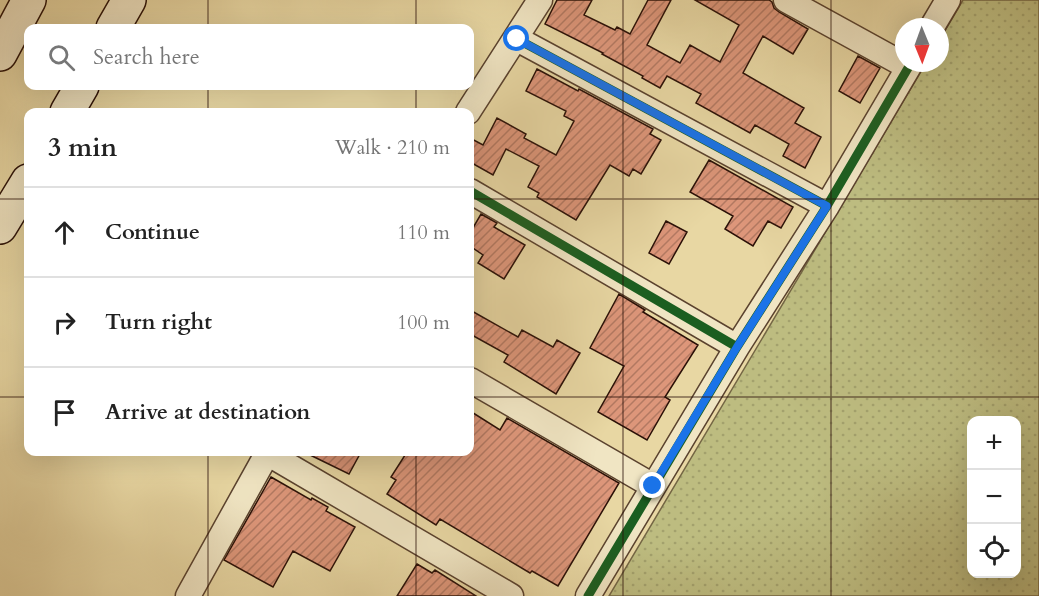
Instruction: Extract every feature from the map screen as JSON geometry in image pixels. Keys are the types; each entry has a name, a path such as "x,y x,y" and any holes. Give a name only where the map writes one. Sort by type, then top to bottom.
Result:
{"street":[{"path":"0,54 29,0"},
{"path":"115,24 129,0"},
{"path":"471,108 540,0"},
{"path":"786,0 895,58"},
{"path":"937,18 948,0"},
{"path":"517,39 827,206"},
{"path":"588,596 737,347 827,206 905,72"},
{"path":"69,108 80,90"},
{"path":"0,227 24,188"},
{"path":"474,193 737,347"},
{"path":"474,382 653,486"},
{"path":"188,596 266,456"},
{"path":"275,456 511,596"}],"shaded area":[{"path":"963,0 1039,0 1039,596 609,596 921,72 949,72 949,24"}],"building":[{"path":"557,0 592,0 584,15 615,30 617,27 630,34 648,0 671,0 647,45 680,63 690,45 720,62 739,25 695,0 769,0 772,2 774,8 779,12 808,29 793,54 763,36 743,73 804,108 795,123 821,137 805,168 783,156 789,144 755,125 750,133 696,103 701,94 667,76 660,88 603,53 545,24"},
{"path":"858,56 880,68 860,103 839,91"},
{"path":"537,69 653,129 650,134 661,140 641,174 633,169 629,176 610,165 576,220 537,197 539,193 528,187 539,166 506,149 493,175 474,164 474,140 483,145 497,118 526,134 524,138 556,155 574,121 564,116 566,111 526,91"},
{"path":"709,160 793,207 781,228 768,221 753,246 725,229 733,216 690,192"},
{"path":"481,214 497,223 494,227 525,245 504,279 478,263 483,255 474,249 474,226"},
{"path":"666,221 687,232 669,264 649,253"},
{"path":"619,294 645,310 643,312 698,345 665,397 670,400 647,440 598,412 624,366 590,348"},
{"path":"474,312 518,337 522,330 553,347 557,340 580,353 556,394 504,362 508,355 474,336"},
{"path":"474,414 500,430 507,418 619,483 558,586 532,571 530,573 440,519 436,525 387,494 396,480 391,477 404,456 474,456"},
{"path":"312,456 359,456 349,474"},
{"path":"271,477 328,507 326,511 355,527 330,571 293,551 273,587 224,560"},
{"path":"417,564 432,573 435,570 476,596 397,596"}],"cycle path":[{"path":"517,39 827,206"},
{"path":"588,596 737,347 827,206 906,72"},
{"path":"474,193 737,347"}],"route":[{"path":"517,39 827,206 737,347 653,486"}]}
